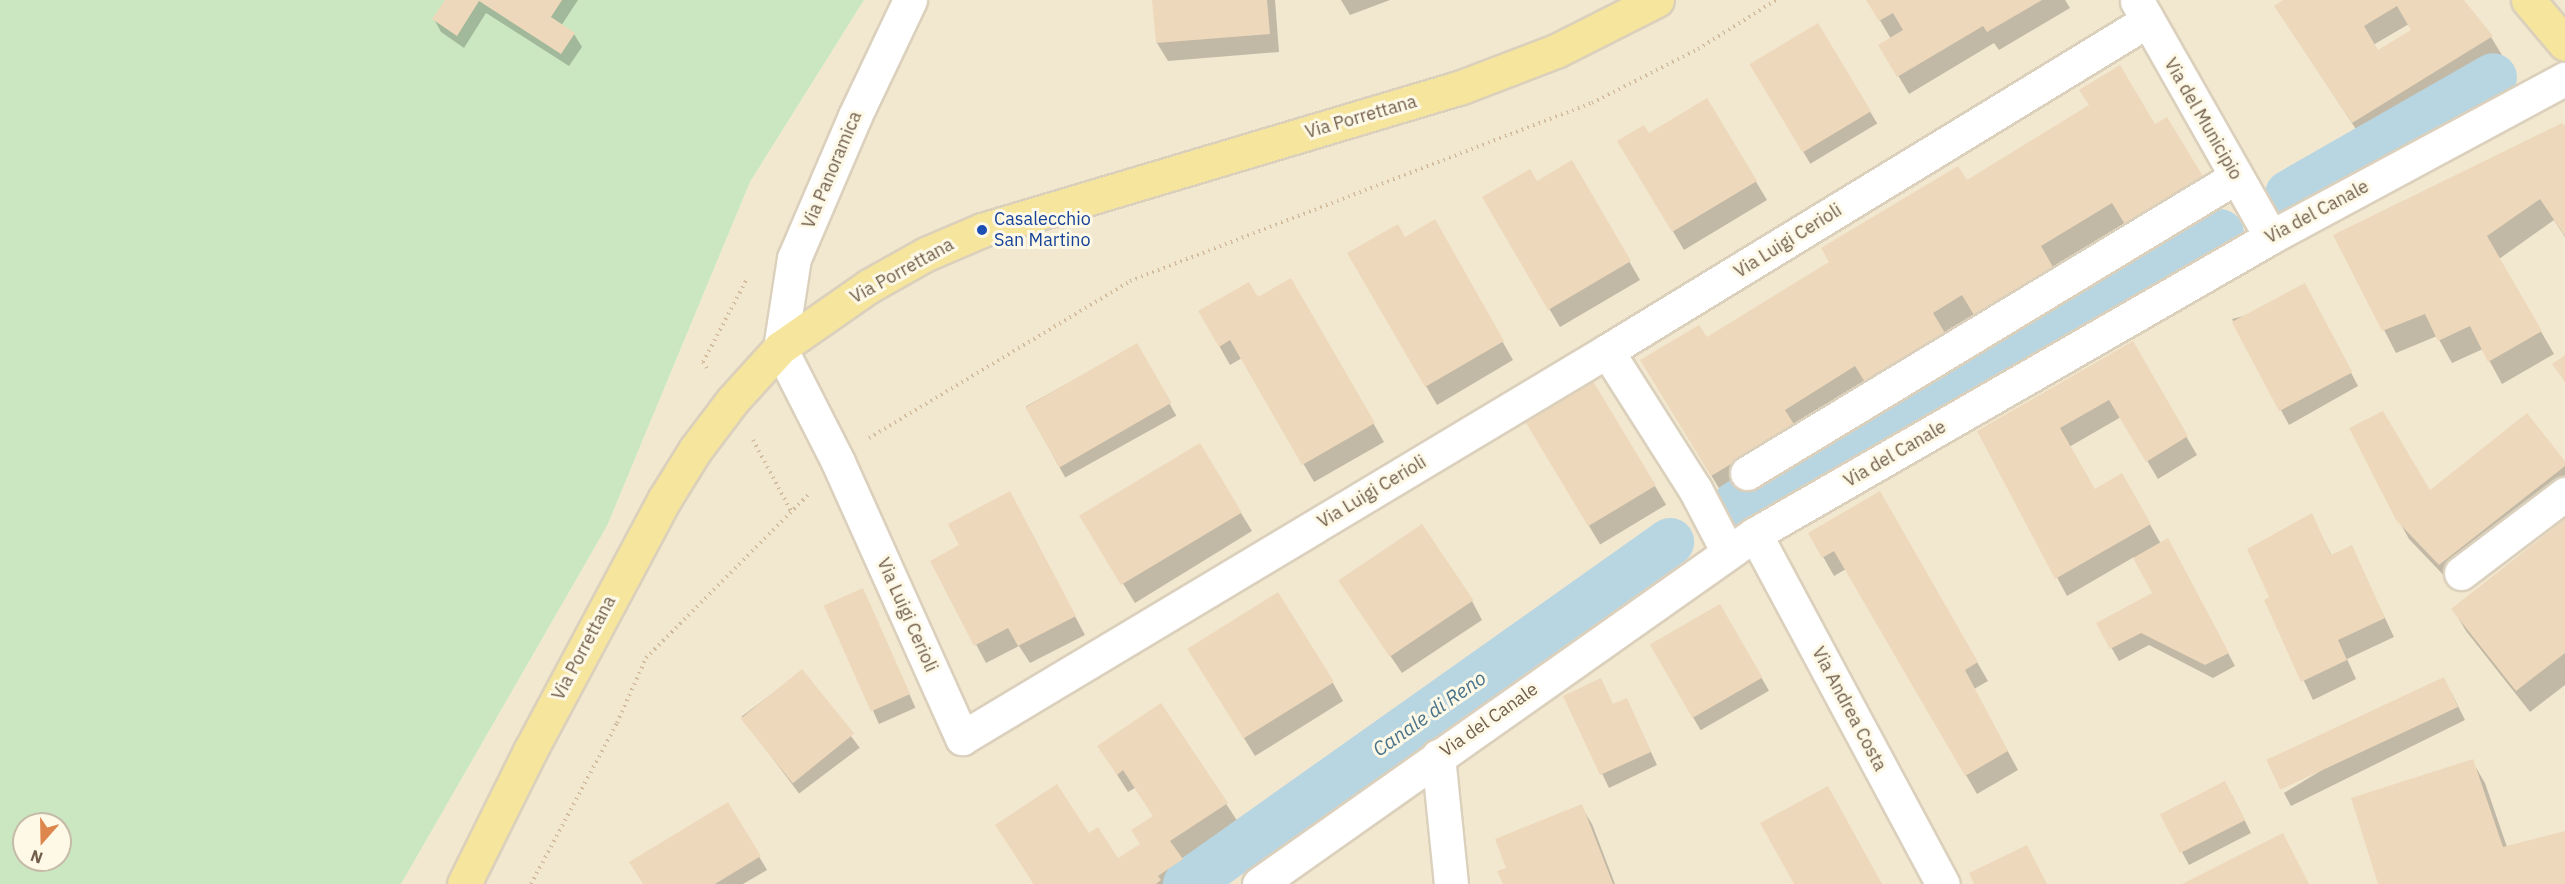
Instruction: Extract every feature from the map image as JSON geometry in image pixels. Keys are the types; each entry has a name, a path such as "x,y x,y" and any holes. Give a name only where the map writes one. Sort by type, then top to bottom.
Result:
{"main road":[{"name":"Via Porrettana","path":"464,884 530,751 664,500 695,450 732,401 780,348 869,286 927,254 982,230 1459,88 1556,51 1657,0"},
{"path":"2528,0 2565,44"}],"street":[{"name":"Via Panoramica","path":"780,348 794,258 855,116 910,0"},
{"name":"Via Luigi Cerioli","path":"780,348 838,462 962,738 1607,351 2142,10"},
{"name":"Via del Municipio","path":"2142,10 2271,237"},
{"name":"Via del Canale","path":"1259,884 1742,543 2271,237 2565,79"},
{"path":"1747,473 2236,177"},
{"name":"Via Andrea Costa","path":"1607,351 1695,489 1742,543 1943,884"},
{"path":"2461,573 2565,494"},
{"path":"1438,756 1451,884"}],"path":[{"path":"838,462 873,435 1130,281 1592,104 1698,49 1776,0"},
{"path":"531,884 617,723 646,658 792,513 732,401"}],"shaded area":[{"path":"864,0 2565,0 2565,884 401,884 607,526 750,182"}],"green space":[{"path":"0,0 864,0 750,182 607,526 401,884 0,884"}],"building":[{"path":"445,0 562,0 551,17 575,33 561,54 479,1 457,36 432,19"},
{"path":"1152,0 1267,0 1270,34 1156,43"},
{"path":"1866,0 2042,0 1987,32 1983,26 1897,77 1878,45 1903,30 1893,13 1879,21"},
{"path":"2283,0 2464,0 2493,36 2352,123 2274,6","holes":["2397,6 2411,30 2378,50 2364,26"]},
{"path":"1818,23 1871,111 1802,152 1749,64"},
{"path":"2120,65 2155,124 2167,117 2204,178 2126,226 2112,203 2041,246 2053,267 1974,315 1962,295 1933,313 1948,338 1868,387 1855,366 1785,410 1795,426 1711,476 1640,360 1699,325 1707,337 1829,262 1821,248 1958,166 1967,180 2089,105 2079,90"},
{"path":"1707,98 1757,181 1672,232 1617,141 1644,125 1649,133"},
{"path":"2562,123 2565,126 2565,236 2540,199 2487,236 2542,331 2488,362 2470,326 2438,341 2425,314 2382,331 2333,235"},
{"path":"1572,160 1631,261 1548,310 1482,197 1530,169 1537,181"},
{"path":"1435,219 1504,341 1425,387 1347,253 1398,224 1405,237"},
{"path":"1291,278 1375,423 1302,465 1230,340 1219,347 1198,311 1249,282 1258,297"},
{"path":"2305,283 2352,372 2279,411 2232,322"},
{"path":"2133,341 2188,436 2146,462 2109,400 2060,428 2095,489 2122,473 2151,524 2055,579 1977,431"},
{"path":"1137,343 1172,403 1060,467 1025,408"},
{"path":"2565,355 2565,382 2552,364"},
{"path":"1593,381 1656,486 1588,526 1525,422"},
{"path":"2383,411 2430,490 2527,413 2565,461 2565,466 2439,565 2396,520 2349,428"},
{"path":"1200,443 1242,512 1121,585 1079,516"},
{"path":"1010,491 1076,616 1018,646 1008,628 974,646 930,561 959,545 948,524"},
{"path":"1880,491 1978,662 1965,670 2008,751 1965,776 1834,551 1822,558 1808,533"},
{"path":"2312,513 2331,555 2352,545 2385,618 2338,640 2347,660 2301,682 2264,600 2269,597 2247,549"},
{"path":"2565,519 2565,653 2516,691 2451,609"},
{"path":"1422,524 1473,600 1390,657 1338,580"},
{"path":"2168,538 2229,653 2205,665 2141,633 2110,649 2096,623 2152,593 2133,558"},
{"path":"863,588 910,694 871,711 824,605"},
{"path":"1278,592 1334,682 1243,739 1187,649"},
{"path":"1720,604 1762,678 1692,718 1650,644"},
{"path":"802,669 854,734 793,783 741,719"},
{"path":"2444,677 2458,707 2280,790 2266,760"},
{"path":"1601,678 1613,704 1627,698 1651,752 1600,775 1563,696"},
{"path":"1161,703 1228,803 1170,841 1183,859 1158,876 1161,880 1156,884 1034,884 995,825 1057,784 1089,833 1098,827 1118,858 1140,844 1131,830 1153,816 1123,770 1117,775 1097,746"},
{"path":"2473,759 2503,847 2565,831 2565,884 2378,884 2351,798"},
{"path":"2225,781 2245,820 2180,853 2160,814"},
{"path":"1828,786 1882,884 1794,884 1760,823"},
{"path":"728,802 761,856 715,884 643,884 629,862"},
{"path":"1582,804 1613,884 1503,884 1497,871 1506,868 1495,839"},
{"path":"2283,833 2309,884 2182,884"},
{"path":"2027,845 2047,884 1974,884 1969,873"}],"waterway":[{"path":"2289,194 2493,77"},
{"path":"1736,505 2220,233"},
{"name":"Canale di Reno","path":"1187,884 1670,542"}],"place":[{"name":"Casalecchio San Martino","path":"982,230"}]}
